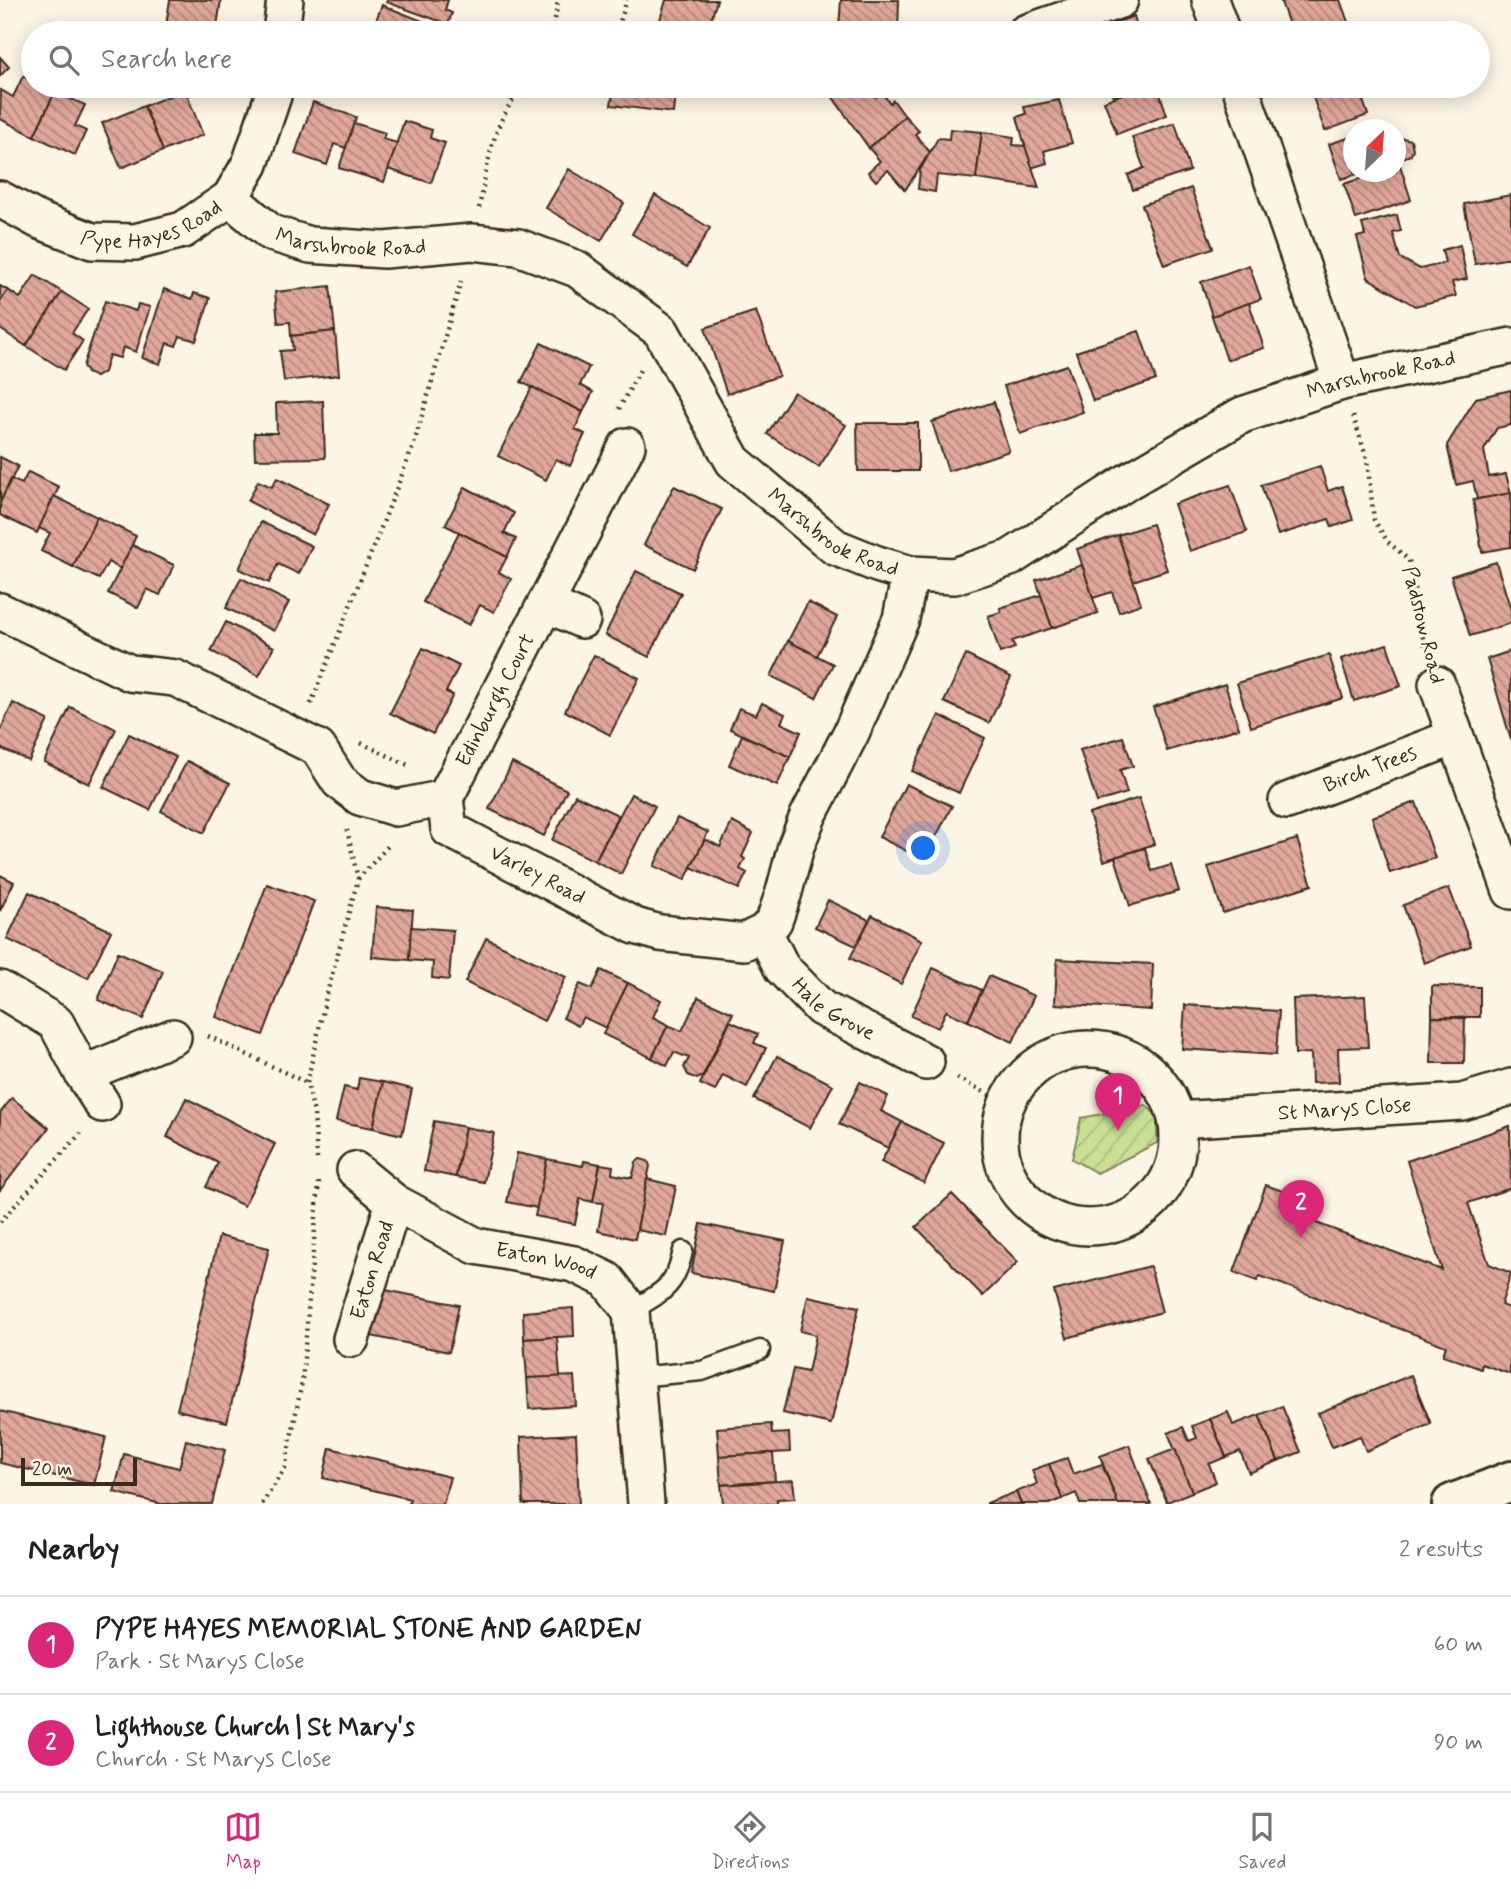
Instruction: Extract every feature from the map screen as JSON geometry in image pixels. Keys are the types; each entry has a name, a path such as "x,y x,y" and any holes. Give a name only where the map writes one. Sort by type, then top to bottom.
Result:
{"main road":[{"path":"1452,1504 1511,1481"}],"street":[{"path":"282,21 285,0"},
{"path":"1060,21 1121,0"},
{"path":"1210,0 1218,21"},
{"name":"Pype Hayes Road","path":"0,199 38,220 92,241 135,242 183,230 230,198 250,164 272,98"},
{"path":"1244,98 1342,382"},
{"name":"Marshbrook Road","path":"230,198 271,233 310,245 384,250 472,242 518,247 577,269 661,331 733,461 835,547 910,574 954,576 1010,558 1127,482 1242,415 1342,382 1511,346"},
{"name":"Edinburgh Court","path":"445,798 627,446"},
{"path":"764,932 774,921 785,892 796,846 808,816 851,733 901,619 910,574"},
{"path":"547,604 582,621"},
{"path":"0,611 130,673 176,678 318,748 340,781 360,797 396,808 445,798"},
{"name":"Padstow Road","path":"1437,684 1511,891"},
{"name":"Birch Trees","path":"1287,801 1455,737"},
{"name":"Varley Road","path":"445,798 450,829 635,926 660,933 744,942 764,932"},
{"name":"Hale Grove","path":"764,932 782,968 821,1008 926,1062"},
{"path":"0,989 56,1023 102,1104"},
{"path":"83,1074 173,1037"},
{"path":"1069,1050 1121,1054 1151,1073 1169,1096 1177,1120 1179,1145 1175,1166 1156,1198 1130,1219 1087,1229 1046,1219 1017,1194 999,1155 1005,1103 1031,1068 1069,1050"},
{"name":"St Marys Close","path":"1177,1120 1462,1102 1511,1087"},
{"name":"Eaton Wood","path":"355,1170 394,1202 476,1246 574,1264 607,1280 631,1311"},
{"name":"Eaton Road","path":"351,1339 394,1202"},
{"path":"631,1311 646,1504"}],"lane":[{"path":"631,1311 660,1293 673,1280 683,1251"},
{"path":"636,1377 702,1371 760,1350"}],"path":[{"path":"555,21 558,0"},
{"path":"620,21 627,0"},
{"path":"306,717 413,447 472,242 490,155 503,113 515,98"},
{"path":"627,446 607,432 661,331"},
{"name":"Padstow Road","path":"1342,382 1367,459 1374,520 1388,542 1409,560 1423,643 1437,684"},
{"path":"318,1166 314,1113 307,1083 326,997 358,879 346,831 380,752"},
{"path":"173,1037 202,1033 307,1083"},
{"path":"926,1062 1005,1103"},
{"path":"0,1222 88,1124 102,1104"},
{"path":"262,1504 285,1468 302,1382 319,1179"}],"green space":[{"path":"1146,1105 1157,1116 1157,1143 1097,1173 1072,1159 1081,1118"}],"building":[{"path":"170,0 221,0 218,21 167,21"},
{"path":"448,0 445,10 452,13 449,21 440,21 386,2"},
{"path":"666,0 717,0 711,21 660,21"},
{"path":"841,0 899,0 898,21 840,21"},
{"path":"1340,0 1348,21 1288,21 1281,2"},
{"path":"382,5 422,21 376,21"},
{"path":"1134,16 1135,21 1119,21"},
{"path":"0,57 9,67 0,76"},
{"path":"21,80 21,98 52,98 34,136 0,119 1,90 13,97"},
{"path":"52,98 69,98 85,105 75,126 86,131 75,155 34,136"},
{"path":"164,98 188,98 203,135 163,151 144,106"},
{"path":"612,98 675,98 673,113 611,105"},
{"path":"833,98 886,98 890,103 893,100 905,116 869,148"},
{"path":"1112,98 1161,98 1167,115 1117,134 1104,101"},
{"path":"1313,98 1362,98 1368,115 1357,119 1343,119 1343,124 1325,131"},
{"path":"1059,100 1072,143 1044,151 1047,163 1031,168 1017,117 1026,114 1024,107"},
{"path":"313,102 356,117 346,148 334,144 327,165 295,154"},
{"path":"144,106 163,151 121,168 102,123"},
{"path":"905,116 919,131 915,134 930,152 905,190 888,170 876,181 868,172 880,161 869,148"},
{"path":"404,121 432,130 430,138 445,143 431,183 388,169"},
{"path":"354,123 385,133 383,139 397,143 384,182 339,168"},
{"path":"1175,123 1190,171 1133,190 1128,175 1144,168 1132,137"},
{"path":"950,129 982,132 976,179 937,175 935,192 918,189 920,170 938,138 949,139"},
{"path":"982,132 1014,137 1013,145 1025,146 1039,188 976,179"},
{"path":"1406,139 1411,140 1411,155 1406,157"},
{"path":"1343,140 1343,178 1341,179 1329,144"},
{"path":"569,169 624,203 601,241 546,208"},
{"path":"1405,182 1411,200 1356,219 1344,184"},
{"path":"1191,188 1213,248 1164,265 1142,205"},
{"path":"655,195 710,228 687,267 632,234"},
{"path":"1511,195 1511,258 1475,264 1464,204"},
{"path":"1397,215 1401,231 1393,233 1400,258 1420,269 1445,263 1442,250 1460,245 1467,279 1452,282 1456,296 1415,306 1368,278 1357,237 1365,235 1362,224"},
{"path":"1249,265 1261,299 1212,316 1201,282"},
{"path":"35,275 62,292 26,346 0,329 0,302 8,290 20,298"},
{"path":"0,286 8,290 0,302"},
{"path":"330,286 335,331 291,336 290,322 278,323 275,292"},
{"path":"164,289 192,299 194,293 210,298 196,341 180,336 176,346 167,343 160,364 142,358"},
{"path":"62,292 88,309 72,333 83,341 64,370 26,346"},
{"path":"105,301 136,311 138,304 150,307 136,352 123,347 120,358 109,355 104,372 96,377 87,373 83,366"},
{"path":"1249,303 1264,348 1227,360 1212,316"},
{"path":"756,311 779,376 727,394 705,328"},
{"path":"335,331 339,375 284,381 280,351 293,350 291,336"},
{"path":"1139,331 1156,380 1093,401 1076,352"},
{"path":"541,343 589,367 580,385 593,392 583,412 521,382"},
{"path":"1067,365 1083,412 1020,434 1004,386"},
{"path":"532,387 583,412 575,429 585,434 570,466 556,459 546,480 498,456"},
{"path":"1511,390 1511,425 1497,428 1484,450 1489,477 1506,474 1511,494 1477,499 1473,481 1456,485 1447,445 1476,398"},
{"path":"794,392 846,425 819,467 767,434"},
{"path":"323,401 325,458 255,459 254,433 277,433 276,403"},
{"path":"994,402 1009,451 948,471 932,422"},
{"path":"857,423 918,423 918,471 858,471"},
{"path":"0,457 18,466 0,503"},
{"path":"1320,466 1328,491 1342,486 1353,520 1332,527 1329,519 1278,535 1261,485"},
{"path":"28,472 59,487 37,533 0,515 0,503 11,479 22,484"},
{"path":"277,478 329,504 313,535 248,501 258,481 272,487"},
{"path":"1230,485 1247,532 1190,551 1174,504"},
{"path":"674,486 722,509 693,569 644,545"},
{"path":"465,487 514,513 504,533 516,539 507,557 445,525"},
{"path":"1511,493 1511,547 1482,552 1473,500"},
{"path":"54,496 97,517 73,567 41,551 50,533 39,528"},
{"path":"97,517 136,536 121,569 108,562 99,579 73,567"},
{"path":"261,522 312,546 299,574 278,564 269,583 239,569"},
{"path":"1152,524 1167,570 1133,581 1118,535"},
{"path":"459,532 507,557 499,572 511,579 494,612 480,605 469,625 423,602"},
{"path":"1118,535 1141,604 1119,612 1112,592 1093,598 1077,549"},
{"path":"132,545 174,565 160,595 147,589 138,608 108,593"},
{"path":"1496,562 1511,610 1511,623 1470,636 1451,576"},
{"path":"1082,565 1098,613 1052,628 1036,580"},
{"path":"636,571 681,593 649,657 605,635"},
{"path":"241,578 289,602 274,631 226,608"},
{"path":"1041,595 1052,628 1012,641 1015,648 1000,653 988,616 1001,612 1000,608"},
{"path":"808,602 837,617 817,656 788,641"},
{"path":"226,622 274,647 259,676 211,651"},
{"path":"788,641 833,664 816,698 771,676"},
{"path":"1387,644 1401,686 1354,701 1341,659"},
{"path":"423,648 459,666 446,692 453,695 433,734 390,713"},
{"path":"1511,651 1511,740 1487,659"},
{"path":"594,655 639,678 610,735 565,711"},
{"path":"966,655 1011,677 989,723 944,702"},
{"path":"1329,655 1343,698 1251,727 1237,683"},
{"path":"1225,684 1239,728 1167,751 1153,707"},
{"path":"13,703 48,720 29,761 0,748 0,731"},
{"path":"762,703 785,714 781,723 801,732 790,757 730,729 739,708 756,715"},
{"path":"70,707 116,729 89,784 44,762"},
{"path":"939,715 985,738 959,793 912,771"},
{"path":"129,734 176,757 150,810 103,787"},
{"path":"742,735 790,757 777,786 729,765"},
{"path":"1123,737 1133,766 1120,770 1127,793 1097,802 1080,750"},
{"path":"187,761 230,783 204,833 161,811"},
{"path":"512,763 567,790 544,836 489,809"},
{"path":"906,784 952,806 924,860 879,837"},
{"path":"631,794 655,806 621,874 595,861"},
{"path":"575,795 618,815 595,861 552,840"},
{"path":"1139,798 1154,844 1104,861 1089,814"},
{"path":"1416,802 1435,858 1390,873 1372,817"},
{"path":"677,818 708,832 685,880 654,866"},
{"path":"732,822 753,833 742,857 745,859 740,869 747,873 739,889 691,867 705,839 720,847"},
{"path":"1297,839 1312,885 1223,913 1208,867"},
{"path":"1145,848 1152,871 1171,865 1179,891 1130,906 1115,857"},
{"path":"0,875 14,882 0,911"},
{"path":"267,884 314,901 263,1035 216,1017"},
{"path":"1449,888 1471,946 1424,963 1403,905"},
{"path":"29,892 111,931 88,978 7,939"},
{"path":"828,900 869,920 856,946 815,927"},
{"path":"376,907 413,910 409,960 372,957"},
{"path":"872,915 922,940 901,984 850,958"},
{"path":"411,927 453,930 449,980 432,978 433,962 409,960"},
{"path":"486,938 566,977 544,1021 465,982"},
{"path":"118,952 163,971 143,1019 98,1000"},
{"path":"1057,959 1153,964 1151,1010 1055,1004"},
{"path":"933,968 982,990 968,1021 946,1011 938,1028 911,1016"},
{"path":"601,970 628,983 606,1028 583,1017 578,1026 563,1018 580,984 592,989"},
{"path":"989,976 1034,996 1013,1042 968,1021"},
{"path":"628,983 661,1000 653,1017 668,1025 652,1058 603,1034"},
{"path":"1432,986 1480,987 1480,1017 1432,1017"},
{"path":"1365,996 1368,1047 1338,1048 1339,1082 1312,1083 1311,1053 1295,1054 1293,999"},
{"path":"698,997 733,1013 703,1076 697,1079 688,1075 684,1067 689,1058 674,1052 667,1066 652,1058 668,1025 682,1031"},
{"path":"1185,1005 1279,1011 1276,1055 1182,1049"},
{"path":"1432,1017 1465,1018 1464,1063 1431,1063"},
{"path":"730,1021 758,1034 754,1043 766,1048 747,1087 723,1075 715,1091 700,1084"},
{"path":"777,1056 833,1085 810,1128 754,1099"},
{"path":"359,1078 383,1082 373,1128 336,1121 344,1087 357,1090"},
{"path":"383,1082 412,1089 402,1135 373,1128"},
{"path":"860,1082 888,1096 881,1111 902,1122 888,1148 839,1124"},
{"path":"12,1098 49,1128 0,1190 0,1113"},
{"path":"186,1098 275,1144 244,1206 206,1187 218,1163 167,1137"},
{"path":"434,1121 465,1127 456,1177 424,1171"},
{"path":"902,1122 944,1143 924,1183 881,1162"},
{"path":"1510,1126 1511,1188 1468,1203 1489,1264 1511,1273 1501,1305 1511,1309 1510,1374 1482,1364 1481,1369 1443,1355 1446,1346 1260,1276 1257,1281 1234,1272 1266,1185 1291,1194 1284,1211 1442,1270 1407,1161"},
{"path":"465,1127 494,1133 484,1182 456,1177"},
{"path":"517,1153 547,1159 537,1208 507,1202"},
{"path":"547,1159 583,1166 584,1161 600,1164 593,1202 580,1199 575,1224 535,1216"},
{"path":"640,1159 648,1161 650,1166 635,1239 598,1231 603,1203 593,1202 600,1164 613,1166 612,1174 632,1178 636,1162"},
{"path":"647,1179 676,1186 666,1236 637,1230"},
{"path":"952,1194 1018,1262 983,1296 916,1227"},
{"path":"701,1224 785,1241 774,1291 691,1273"},
{"path":"219,1236 269,1248 227,1422 177,1410"},
{"path":"1150,1266 1162,1312 1067,1338 1054,1291"},
{"path":"376,1288 459,1305 449,1352 366,1335"},
{"path":"808,1296 859,1307 831,1424 783,1413 793,1369 808,1372 816,1335 800,1331"},
{"path":"573,1308 574,1336 524,1339 523,1312"},
{"path":"557,1337 560,1377 527,1378 524,1339"},
{"path":"1411,1375 1431,1424 1366,1451 1360,1436 1332,1447 1318,1413"},
{"path":"574,1376 576,1406 529,1409 527,1378"},
{"path":"1282,1406 1301,1452 1278,1461 1259,1415"},
{"path":"0,1411 106,1437 94,1485 0,1463"},
{"path":"1228,1412 1233,1425 1259,1415 1278,1461 1249,1473 1240,1451 1226,1457 1210,1419"},
{"path":"1210,1419 1226,1457 1209,1464 1216,1482 1192,1492 1168,1433 1183,1427 1189,1441 1197,1438 1192,1426"},
{"path":"771,1424 772,1434 789,1433 790,1452 719,1456 717,1428"},
{"path":"576,1434 579,1504 523,1504 521,1437"},
{"path":"186,1440 225,1450 212,1504 161,1504 114,1492 124,1454 179,1468"},
{"path":"1129,1445 1151,1504 1118,1504 1100,1456"},
{"path":"330,1448 450,1477 443,1504 408,1504 410,1499 323,1478"},
{"path":"1175,1449 1192,1492 1167,1502 1149,1459"},
{"path":"773,1453 775,1481 721,1485 719,1456"},
{"path":"1067,1458 1073,1474 1102,1464 1118,1504 1080,1504 1076,1493 1062,1499 1049,1464"},
{"path":"1049,1464 1062,1499 1049,1504 1021,1504 1016,1492 1037,1484 1032,1470"},
{"path":"793,1480 795,1498 777,1499 777,1504 723,1504 721,1485"},
{"path":"1016,1492 1021,1504 987,1504 987,1503"}],"place":[{"name":"PYPE HAYES MEMORIAL STONE AND GARDEN","path":"1118,1131"},
{"name":"Lighthouse Church | St Mary's","path":"1301,1238"}]}
